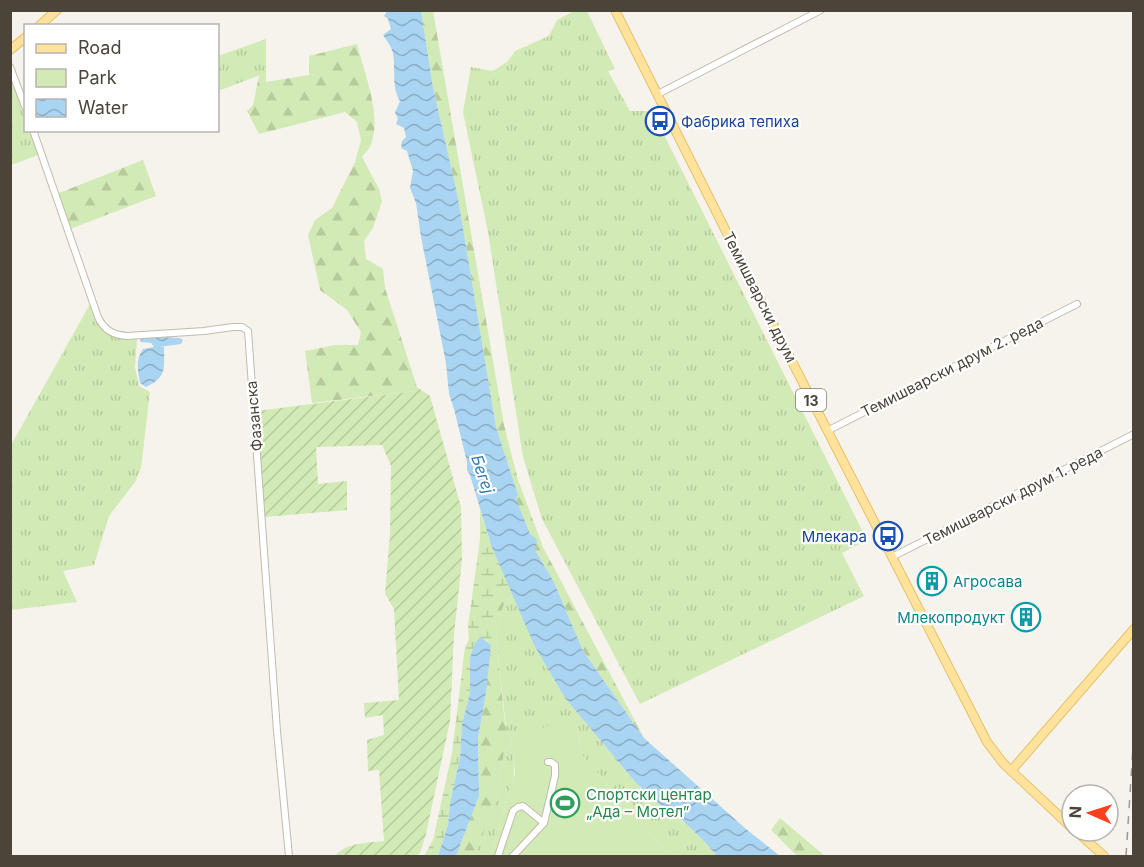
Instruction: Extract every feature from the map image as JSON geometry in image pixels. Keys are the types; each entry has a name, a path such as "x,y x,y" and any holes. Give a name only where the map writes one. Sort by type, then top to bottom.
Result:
{"main road":[{"path":"41,24 57,10"},
{"name":"Темишварски друм","path":"615,10 987,742 1011,771 1060,817"},
{"path":"10,50 24,39"},
{"path":"1011,771 1134,629"},
{"path":"1089,843 1104,856"}],"street":[{"path":"658,94 821,10"},
{"path":"10,67 24,105"},
{"name":"Фазанска","path":"34,132 98,317 107,330 120,336 233,327 242,327 248,331 277,731 289,856"},
{"name":"Темишварски друм 2. реда","path":"827,431 1077,304"},
{"name":"Темишварски друм 1. реда","path":"892,557 1134,434"},
{"path":"513,856 544,823 555,776 555,765 548,762"},
{"path":"498,856 515,808 523,806 544,823"}],"green space":[{"path":"421,11 433,11 504,425 518,480 543,547 644,738 583,651 554,582 535,550 515,499 518,495 496,427 458,198 433,87"},
{"path":"574,11 587,11 615,69 608,71 630,111 652,111 867,540 842,553 864,596 640,704 542,519 523,457 488,232 463,112 471,67 493,71 507,62 515,51 549,36 557,20"},
{"path":"266,39 266,73 219,91 219,56"},
{"path":"357,44 373,105 374,118 371,143 362,157 379,189 382,201 373,228 364,241 366,259 383,269 385,288 417,387 414,391 312,403 305,351 335,345 358,345 361,332 347,310 320,290 308,235 315,220 332,208 355,162 361,140 357,122 345,112 259,134 247,111 253,105 259,76 266,73 266,82 309,75 309,56"},
{"path":"10,74 24,115 24,132 30,132 38,155 11,165"},
{"path":"143,160 156,196 70,229 59,193"},
{"path":"90,304 107,331 118,336 137,339 135,367 139,386 150,392 141,468 135,482 109,516 94,565 63,571 77,602 11,610 10,447"},
{"path":"417,387 430,396 461,507 462,560 454,634 450,721 420,853 416,856 335,856 351,846 384,841 379,770 368,771 367,740 384,735 383,715 365,718 364,703 399,700 394,609 385,594 390,534 391,466 382,445 316,447 318,484 347,481 347,510 264,517 257,411 414,391"},
{"path":"480,510 491,545 509,585 495,591 491,645 485,639 470,658 470,693 462,724 460,758 450,803 448,825 438,856 424,856 433,840 452,753 465,647 469,639 468,626 480,539"},
{"path":"509,585 513,595 504,604 496,636 505,724 512,741 504,753 497,795 475,856 456,856 479,796 478,738 486,693 495,591"},
{"path":"513,595 534,645 565,698 637,784 662,807 682,820 717,856 670,856 582,755 578,735 513,741 514,777 490,856 475,856 497,795 504,753 512,741 506,727 496,636 504,604"},
{"name":"Спортски центар „Ада – Мотел”","path":"556,722 578,735 582,755 670,856 490,856 515,774 512,741"},
{"path":"780,818 825,856 797,856 771,830"}],"water":[{"name":"Бегеј","path":"388,10 421,11 433,87 458,198 496,427 518,495 516,499 530,534 537,540 535,550 554,582 583,651 644,738 746,829 780,856 717,856 682,820 662,807 637,784 565,698 534,645 491,545 467,470 467,462 449,394 446,363 416,203 410,188 413,171 407,151 401,148 402,141 406,137 404,128 396,124 398,118 395,113 400,101 395,84 394,59 383,35 391,29 388,19 384,16"},
{"path":"148,336 183,340 181,344 159,347 164,347 163,372 158,380 146,387 140,383 138,366 143,349 154,347 151,343 141,342 140,340"},
{"path":"481,637 491,645 478,738 479,796 456,856 438,856 448,825 450,803 460,758 462,724 470,693 470,658 475,643"}],"railway":[{"path":"1126,856 1134,732"}],"place":[{"name":"Фабрика тепиха","path":"660,121"},
{"name":"Млекара","path":"888,536"},
{"name":"Агросава","path":"932,581"},
{"name":"Млекопродукт","path":"1026,617"},
{"name":"Спортски центар „Ада – Мотел”","path":"565,803"}]}
